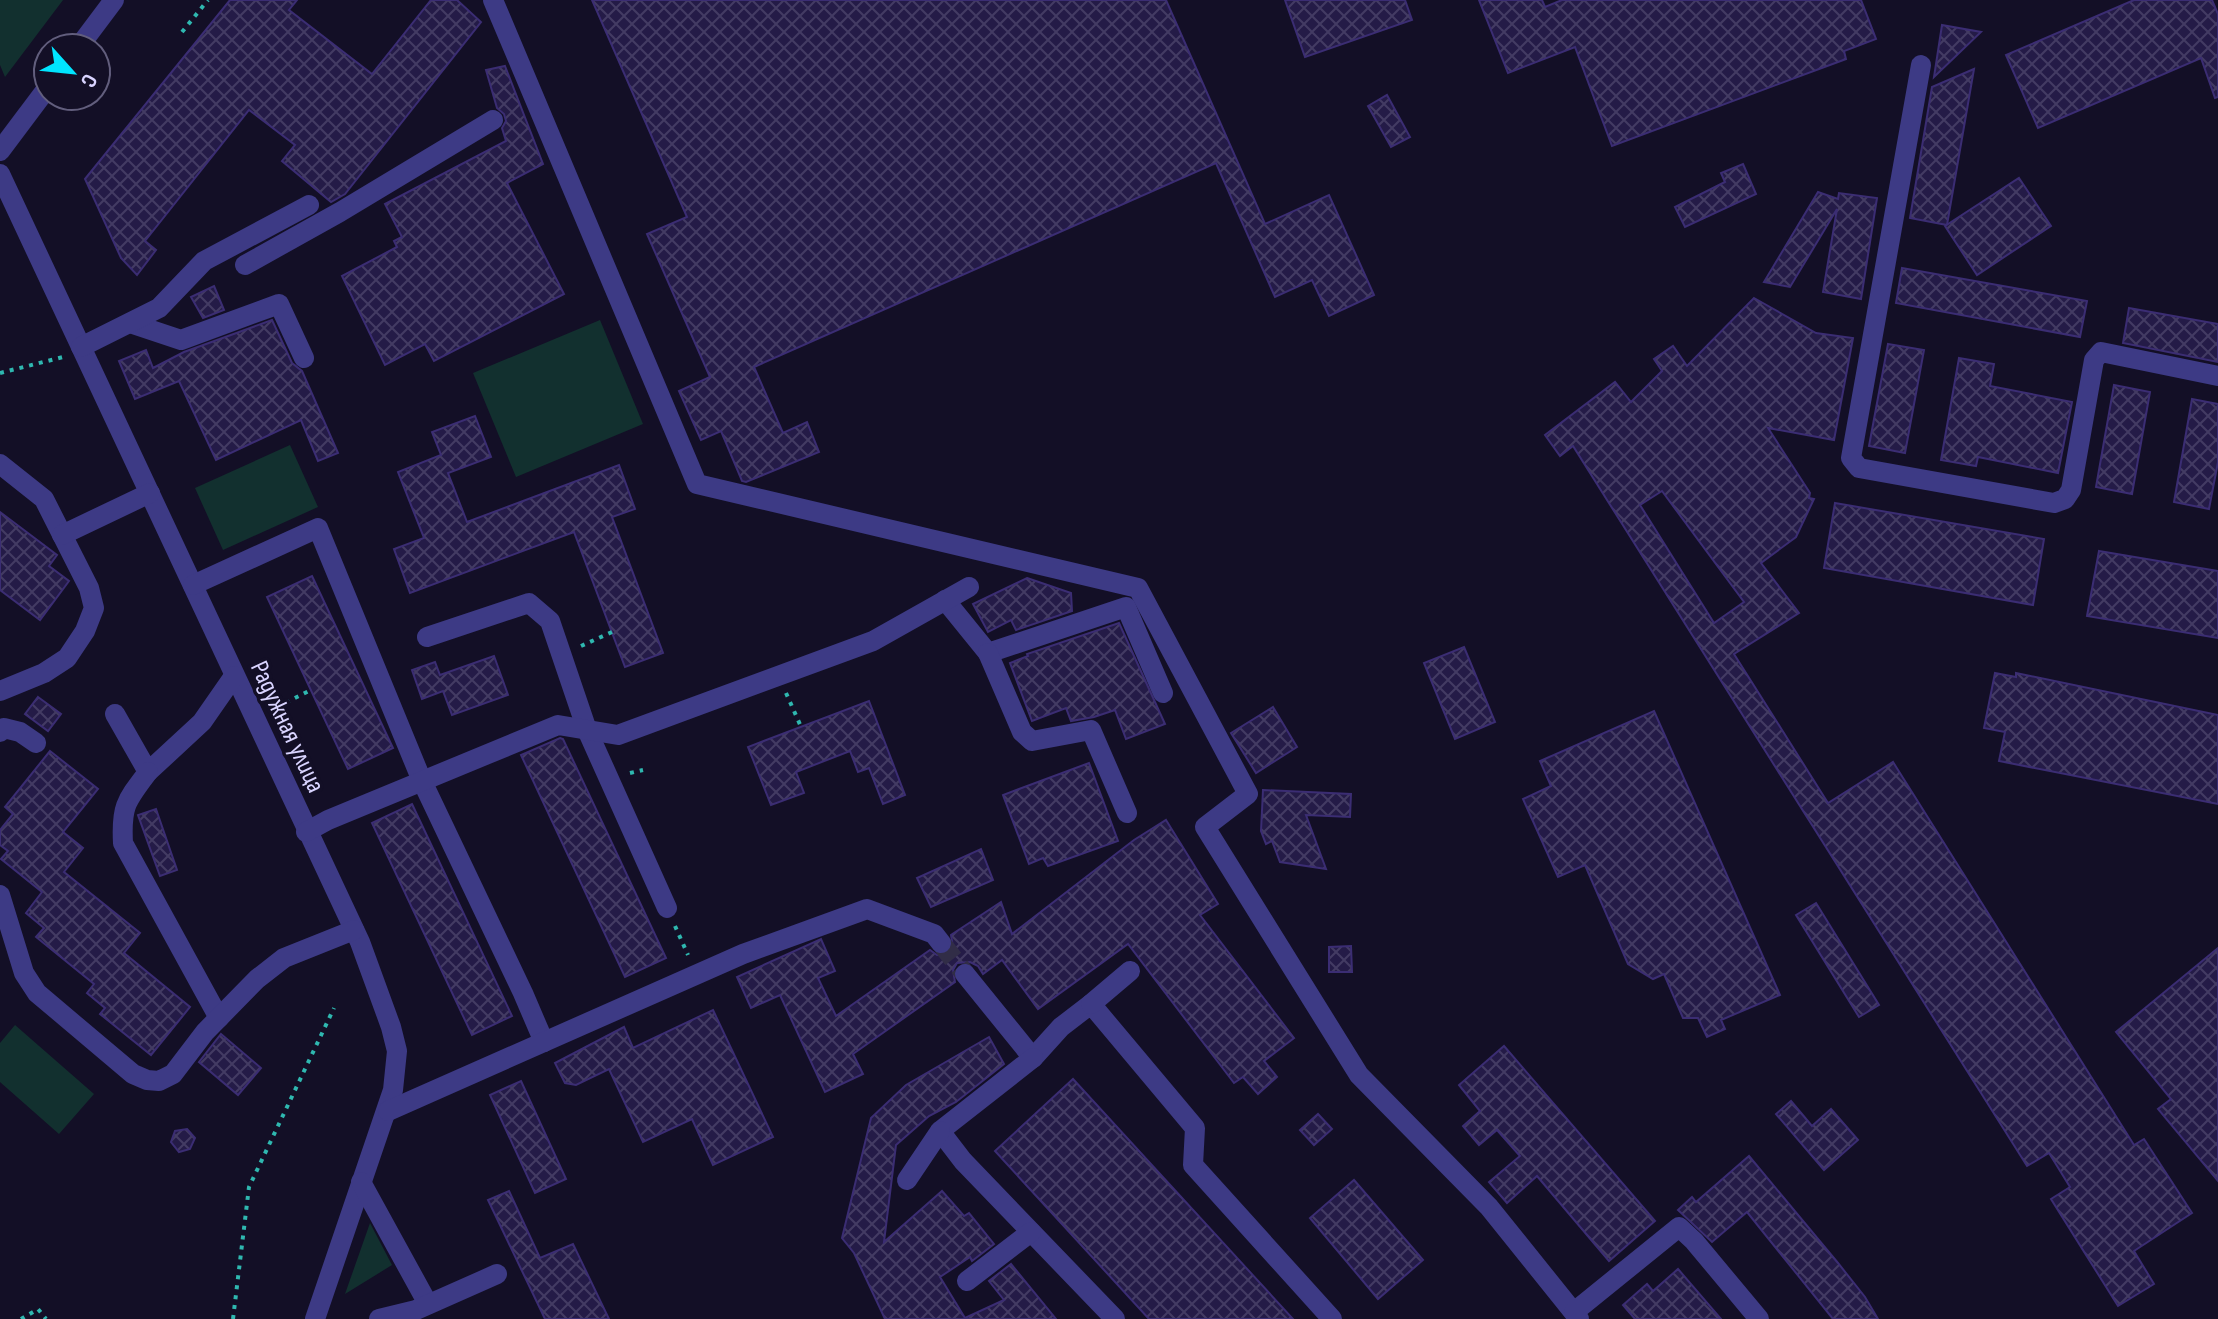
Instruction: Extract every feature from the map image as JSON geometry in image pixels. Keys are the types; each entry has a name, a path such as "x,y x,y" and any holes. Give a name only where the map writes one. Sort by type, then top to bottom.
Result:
{"street":[{"path":"90,32 114,0"},
{"path":"493,0 697,484 1138,588 1248,794 1205,827 1359,1075 1489,1207 1576,1315 1679,1227 1759,1319"},
{"path":"1921,65 1851,458 1859,468 2054,503 2065,499 2071,490 2094,360 2101,352 2218,376"},
{"path":"0,151 32,108"},
{"path":"245,265 493,120"},
{"name":"Радужная улица","path":"0,174 73,352 150,493 354,930 391,1027 397,1051 388,1111 315,1319"},
{"path":"73,352 159,308 204,261 309,205"},
{"path":"130,323 181,340 279,304 304,358"},
{"path":"0,464 44,499 89,588 94,608 85,631 67,658 44,673 0,691"},
{"path":"62,535 150,493"},
{"path":"193,585 318,528 422,781 544,1042"},
{"path":"306,832 328,820 558,725 618,735 873,641 969,587"},
{"path":"945,600 988,653 1022,732 1032,741 1091,730 1127,813"},
{"path":"427,637 529,603 550,621 587,730 667,908"},
{"path":"988,653 1126,607 1163,693"},
{"path":"219,1018 123,843 121,816 132,793 148,772 202,722 234,676"},
{"path":"115,714 148,772"},
{"path":"0,732 4,728 20,732 36,743"},
{"path":"0,895 24,973 37,993 133,1074 147,1080 159,1081 173,1074 219,1018 257,979 284,958 354,930"},
{"path":"388,1111 743,954 867,909 934,934 941,943"},
{"path":"907,1180 940,1131 1033,1058 1061,1027 1130,971"},
{"path":"965,974 1033,1058"},
{"path":"1091,1004 1195,1128 1193,1165 1332,1319"},
{"path":"940,1131 963,1161 1105,1316"},
{"path":"361,1182 421,1311"},
{"path":"967,1281 1031,1232"},
{"path":"379,1319 421,1311 497,1274"}],"path":[{"path":"182,32 208,0"},
{"path":"0,373 73,352"},
{"path":"562,654 612,632"},
{"path":"778,676 802,729"},
{"path":"277,707 311,690"},
{"path":"667,908 696,974"},
{"path":"233,1319 249,1187 334,1008"},
{"path":"21,1319 38,1309 46,1319"}],"green space":[{"path":"0,0 63,0 39,32 32,32 32,41 5,77 0,65"},
{"path":"600,320 643,424 516,477 473,373"},
{"path":"290,445 318,507 223,550 195,488"},
{"path":"15,1025 94,1094 59,1134 0,1082 0,1043"},
{"path":"370,1223 392,1265 345,1294"}],"building":[{"path":"230,0 297,0 289,10 372,74 431,0 457,0 481,22 345,194 331,202 282,161 295,145 249,110 145,241 156,250 137,275 121,258 85,179"},
{"path":"592,0 1166,0 1265,224 1329,195 1374,295 1329,316 1312,280 1275,297 1216,163 754,367 783,433 807,422 819,452 742,481 721,431 701,440 679,391 710,377 647,234 687,217"},
{"path":"1285,0 1405,0 1412,20 1305,57"},
{"path":"1479,0 1542,0 1545,7 1562,0 1861,0 1876,39 1844,51 1846,59 1612,146 1575,47 1508,73"},
{"path":"2134,0 2212,0 2218,14 2218,97 2215,98 2201,58 2038,128 2006,55"},
{"path":"1942,25 1981,32 1934,77"},
{"path":"505,66 543,164 507,183 564,294 434,361 425,344 385,365 342,276 397,247 394,241 402,237 385,204 506,141 502,128 506,121 497,108 486,70"},
{"path":"1974,69 1947,225 1910,218 1932,87"},
{"path":"1387,95 1410,137 1391,147 1368,106"},
{"path":"1743,164 1756,194 1685,227 1675,207 1725,182 1721,173"},
{"path":"2019,178 2051,226 1977,275 1945,226"},
{"path":"1818,192 1838,199 1839,193 1877,198 1861,299 1823,292 1837,209 1790,287 1764,282"},
{"path":"1902,268 2087,301 2080,337 1896,303"},
{"path":"214,286 224,310 203,318 191,297"},
{"path":"1754,298 1816,333 1853,338 1834,440 1768,428 1810,493 1809,498 1814,499 1796,537 1761,563 1799,613 1734,654 1828,803 1893,762 2134,1145 2144,1139 2192,1213 2134,1251 2154,1284 2118,1306 2051,1199 2070,1187 2049,1153 2027,1166 1573,446 1560,456 1545,435 1615,382 1631,402 1662,371 1654,359 1673,346 1687,366","holes":["1662,491 1744,602 1714,623 1640,505"]},
{"path":"2129,308 2218,324 2218,362 2123,343"},
{"path":"272,320 292,363 302,371 338,453 318,461 301,420 216,460 179,381 135,399 119,361 146,350 153,368 184,352"},
{"path":"1888,344 1924,350 1905,453 1869,446"},
{"path":"1959,358 1994,364 1990,386 2072,402 2058,473 1978,457 1976,466 1941,460"},
{"path":"2114,385 2150,392 2132,494 2096,487"},
{"path":"2192,399 2218,404 2218,462 2209,509 2174,502"},
{"path":"475,416 491,457 448,473 467,522 619,465 635,509 612,517 663,653 625,667 574,532 410,593 394,549 424,538 398,472 441,455 432,432"},
{"path":"1835,503 2044,539 2033,605 1824,568"},
{"path":"0,512 57,555 49,566 69,581 40,620 0,590"},
{"path":"2099,551 2218,571 2218,638 2087,616"},
{"path":"312,576 393,748 348,769 267,597"},
{"path":"1027,578 1071,593 1072,611 1016,630 1011,620 988,632 973,604"},
{"path":"1119,623 1165,724 1126,739 1115,710 1071,721 1066,708 1032,721 1010,663 1027,654"},
{"path":"1464,647 1495,722 1455,739 1424,663"},
{"path":"494,656 508,695 452,715 443,691 422,699 412,670 435,662 440,675"},
{"path":"1995,673 2016,677 2016,673 2218,715 2218,804 1999,761 2005,732 1984,728"},
{"path":"38,697 61,714 48,731 25,714"},
{"path":"869,701 905,795 883,804 869,768 858,772 850,751 796,772 804,793 771,805 748,747"},
{"path":"1273,707 1297,747 1256,773 1231,733"},
{"path":"1654,711 1780,995 1721,1020 1725,1029 1707,1037 1698,1018 1683,1018 1664,974 1653,979 1628,964 1585,865 1558,877 1523,799 1551,786 1540,761"},
{"path":"560,738 666,958 625,977 521,755"},
{"path":"50,751 98,789 63,832 83,848 64,872 140,933 124,953 190,1007 151,1055 100,1014 105,1008 87,993 94,984 36,937 44,928 26,913 42,892 1,859 8,851 0,845 0,830 13,814 5,807"},
{"path":"1089,763 1118,841 1048,866 1043,858 1029,864 1003,795"},
{"path":"1263,790 1351,794 1350,817 1306,815 1326,869 1280,862 1272,841 1266,844 1261,831"},
{"path":"412,804 512,1016 472,1035 372,823"},
{"path":"156,809 177,870 160,876 138,815"},
{"path":"1166,820 1218,904 1200,915 1294,1038 1264,1061 1277,1077 1258,1094 1243,1077 1234,1083 1128,944 1038,1009 1002,960 983,974 978,966 970,962 957,963 953,970 955,982 853,1054 863,1074 825,1092 780,995 751,1008 737,977 821,939 835,971 818,978 836,1016 930,950 937,955 948,954 953,947 951,935 1001,902 1012,934 1134,840"},
{"path":"981,849 993,880 931,907 917,878"},
{"path":"1816,903 1879,1005 1859,1017 1796,915"},
{"path":"1351,946 1352,972 1329,972 1329,947"},
{"path":"2218,948 2218,1181 2158,1109 2171,1099 2116,1032"},
{"path":"713,1010 773,1137 713,1165 692,1119 643,1142 609,1069 576,1085 565,1083 555,1063 624,1027 633,1048"},
{"path":"221,1034 261,1068 238,1095 199,1062"},
{"path":"989,1037 1004,1064 956,1102 929,1116 896,1145 884,1242 942,1191 964,1216 969,1213 994,1244 972,1261 970,1257 940,1277 965,1318 1004,1300 989,1281 1011,1264 1056,1319 885,1319 854,1253 842,1238 871,1118 906,1085"},
{"path":"1504,1046 1655,1221 1609,1261 1537,1176 1507,1203 1489,1182 1520,1156 1497,1130 1479,1145 1463,1126 1480,1111 1459,1085"},
{"path":"1073,1079 1293,1319 1149,1319 995,1151"},
{"path":"521,1081 566,1179 535,1193 490,1095"},
{"path":"1791,1101 1812,1126 1831,1109 1858,1140 1824,1170 1776,1114"},
{"path":"1318,1114 1332,1129 1314,1145 1300,1130"},
{"path":"187,1129 195,1138 190,1149 179,1152 171,1142 175,1131"},
{"path":"1749,1156 1865,1297 1878,1319 1833,1319 1747,1212 1712,1242 1678,1210 1692,1197 1696,1202"},
{"path":"1354,1180 1423,1260 1378,1299 1310,1218"},
{"path":"509,1191 540,1258 573,1244 609,1319 545,1319 488,1200"},
{"path":"1678,1269 1721,1319 1635,1319 1623,1305 1647,1284 1653,1291"}],"tunnel":[{"path":"941,943 965,974"}]}
